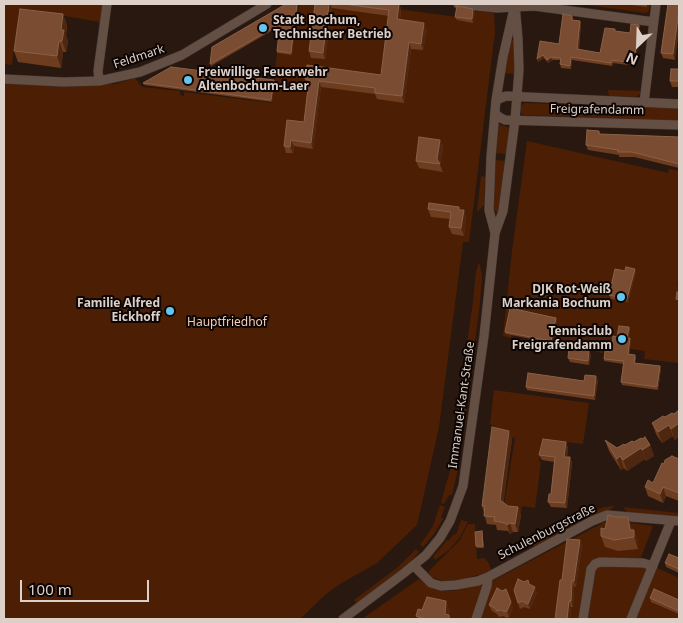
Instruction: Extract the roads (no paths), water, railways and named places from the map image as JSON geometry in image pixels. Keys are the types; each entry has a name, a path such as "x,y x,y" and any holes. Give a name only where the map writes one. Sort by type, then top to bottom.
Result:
{"street":[{"path":"100,80 98,71 107,4"},
{"name":"Feldmark","path":"4,79 63,82 114,79 140,72 168,61 267,4"},
{"path":"458,4 491,8 534,6 654,22"},
{"path":"644,103 656,4"},
{"name":"Immanuel-Kant-Straße","path":"344,619 414,566 440,538 451,518 463,486 496,233 503,212 515,120 518,39 515,6"},
{"name":"Immanuel-Kant-Straße","path":"496,233 489,210 496,100 504,50 515,6"},
{"path":"496,100 506,96 517,97"},
{"name":"Freigrafendamm","path":"517,97 679,104"},
{"path":"495,113 506,120 515,120"},
{"name":"Freigrafendamm","path":"515,120 679,125"},
{"name":"Schulenburgstraße","path":"414,566 431,583 441,586 464,584 488,578 592,521 607,516 675,521"},
{"path":"631,619 653,566 675,521"},
{"path":"583,619 592,569 595,564 610,562 653,566"},
{"path":"476,619 488,578"}],"place":[{"name":"Stadt Bochum, Technischer Betrieb","path":"263,28"},
{"name":"Freiwillige Feuerwehr Altenbochum-Laer","path":"188,80"},
{"name":"DJK Rot-Weiß Markania Bochum","path":"621,297"},
{"name":"Familie Alfred Eickhoff","path":"170,311"},
{"name":"Tennisclub Freigrafendamm","path":"622,339"}],"park label":[{"name":"Hauptfriedhof","path":"227,323"}]}
